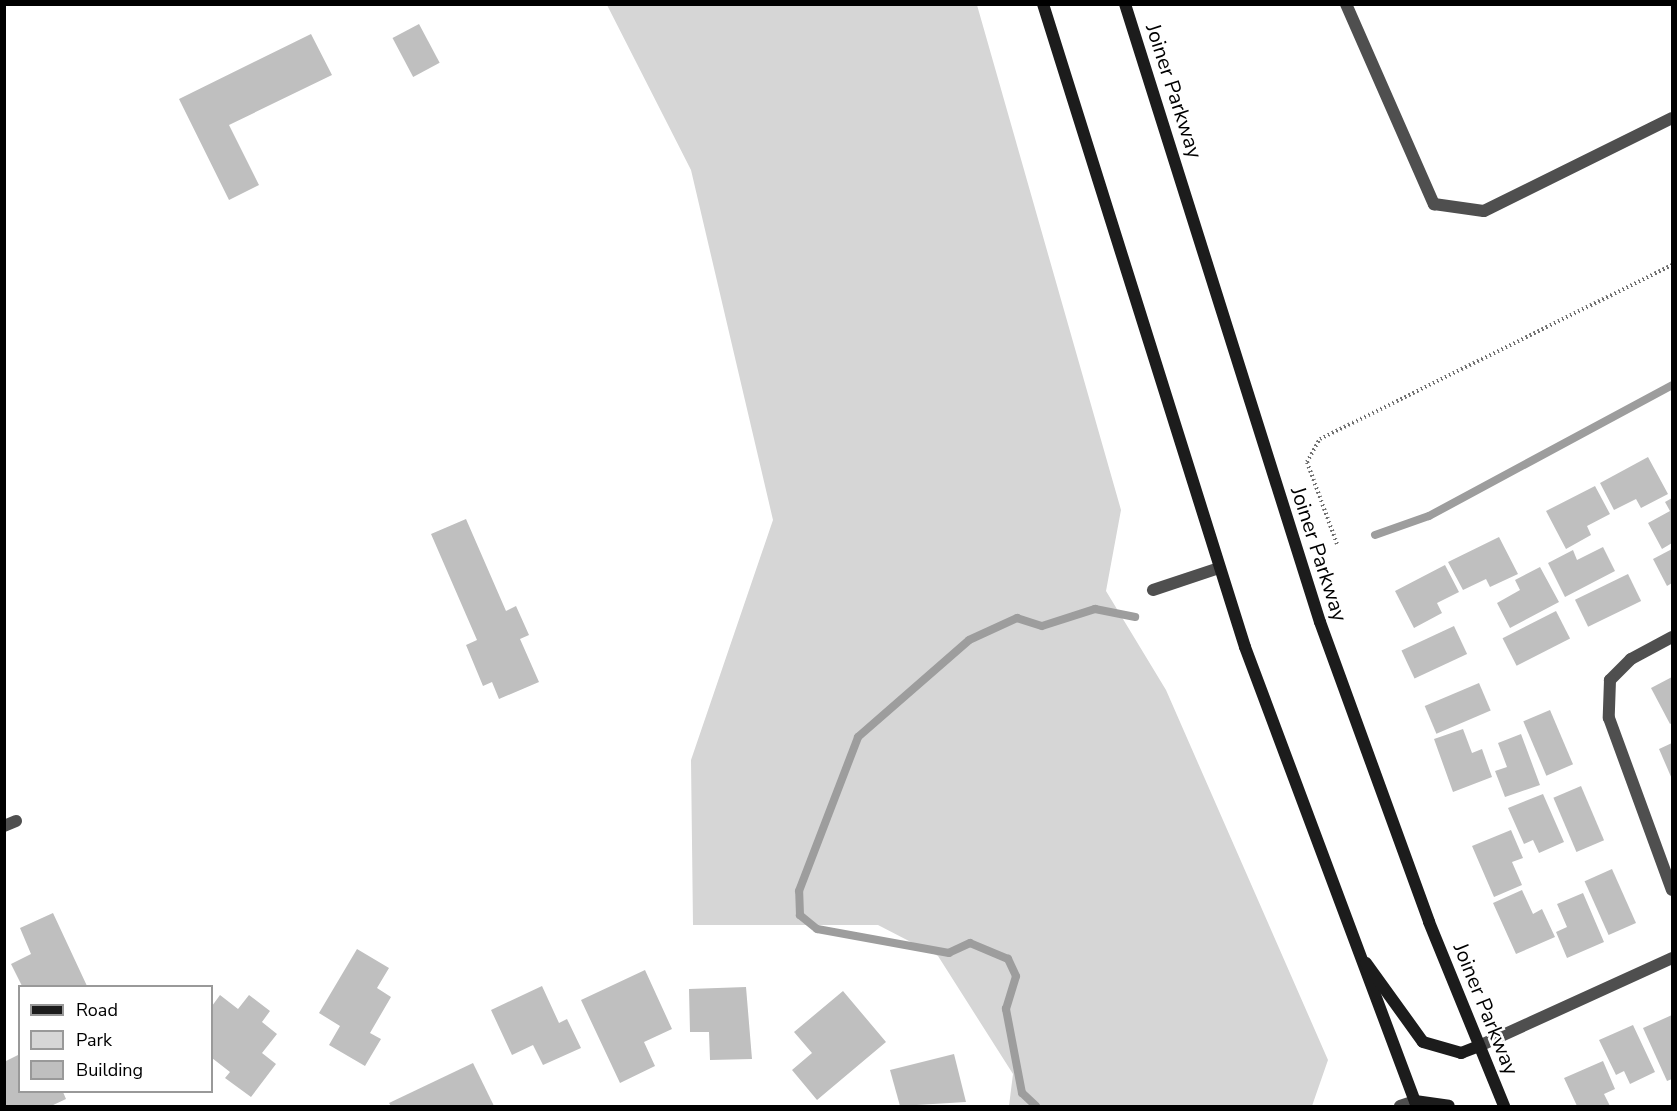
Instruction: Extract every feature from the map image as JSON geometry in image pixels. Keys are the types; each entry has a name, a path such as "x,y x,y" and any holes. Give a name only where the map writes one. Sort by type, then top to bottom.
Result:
{"main road":[{"path":"1043,4 1219,568 1354,948 1416,1104 1449,1107"},
{"name":"Joiner Parkway","path":"1125,4 1320,622 1504,1107"},
{"path":"1354,948 1423,1042 1461,1053 1479,1046"}],"street":[{"path":"1346,4 1434,204 1484,212 1672,118"},
{"path":"1153,590 1219,568"},
{"path":"1672,637 1631,659 1610,680 1609,718 1672,890"},
{"path":"1479,1046 1672,958"},
{"path":"1400,1107 1416,1104"}],"path":[{"path":"1337,544 1306,462 1320,439 1672,265"}],"green space":[{"path":"607,5 977,5 1121,510 1106,591 1166,690 1328,1060 1312,1106 1009,1106 1013,1074 938,956 878,925 693,925 691,760 773,520 691,170"}],"building":[{"path":"419,24 440,63 413,77 393,38"},
{"path":"311,34 332,75 229,125 259,185 229,200 179,99"},
{"path":"1648,457 1668,494 1641,508 1636,499 1614,510 1600,483"},
{"path":"1595,486 1610,514 1587,526 1591,535 1566,549 1546,511"},
{"path":"1672,498 1672,543 1662,549 1648,523 1670,511 1665,502"},
{"path":"466,519 506,611 516,606 529,635 520,639 539,682 499,699 492,682 483,686 466,645 477,640 431,534"},
{"path":"1499,537 1518,574 1490,587 1486,579 1463,590 1448,562"},
{"path":"1603,547 1615,571 1565,597 1548,563 1573,550 1577,560"},
{"path":"1672,549 1672,583 1667,586 1653,559"},
{"path":"1445,565 1459,592 1437,603 1442,613 1414,628 1395,591"},
{"path":"1540,567 1559,602 1510,628 1497,603 1520,590 1515,580"},
{"path":"1628,574 1641,601 1588,627 1575,600"},
{"path":"1556,611 1570,639 1517,666 1503,638"},
{"path":"1454,626 1467,654 1415,679 1401,651"},
{"path":"1672,677 1672,723 1670,724 1651,688"},
{"path":"1479,683 1491,711 1436,734 1425,706"},
{"path":"1550,710 1573,764 1546,776 1523,721"},
{"path":"1463,729 1472,753 1482,749 1492,777 1453,792 1434,739"},
{"path":"1521,734 1540,785 1505,797 1495,771 1507,767 1498,743"},
{"path":"1672,743 1672,779 1659,749"},
{"path":"1581,786 1604,840 1576,852 1553,798"},
{"path":"1543,794 1564,842 1539,853 1533,840 1524,844 1508,808"},
{"path":"1511,830 1523,858 1512,862 1522,885 1494,897 1472,846"},
{"path":"1612,869 1636,923 1609,935 1585,881"},
{"path":"1522,890 1533,914 1542,909 1555,937 1516,954 1493,903"},
{"path":"1583,893 1604,942 1567,958 1556,932 1567,927 1557,904"},
{"path":"53,913 87,985 22,985 11,964 31,954 20,928"},
{"path":"357,949 389,968 377,988 391,997 370,1033 381,1039 365,1066 329,1045 340,1026 319,1013"},
{"path":"645,970 672,1029 644,1042 655,1066 620,1083 581,1000"},
{"path":"542,986 559,1023 567,1019 581,1048 543,1065 533,1045 512,1055 491,1010"},
{"path":"746,987 752,1059 710,1060 709,1032 690,1032 689,989"},
{"path":"843,991 886,1042 817,1100 792,1070 812,1053 794,1032"},
{"path":"220,995 238,1009 249,995 270,1011 262,1022 277,1034 262,1053 276,1064 251,1097 225,1078 230,1072 213,1059 213,1005"},
{"path":"1672,1015 1672,1079 1667,1081 1643,1028"},
{"path":"1633,1025 1655,1072 1630,1084 1624,1071 1616,1075 1599,1040"},
{"path":"954,1054 966,1102 900,1106 890,1070"},
{"path":"18,1055 18,1093 63,1093 66,1099 51,1106 4,1106 4,1062"},
{"path":"1603,1061 1615,1089 1604,1094 1610,1106 1577,1106 1564,1078"},
{"path":"473,1063 494,1106 391,1106 389,1103"}],"waterway":[{"path":"1375,535 1429,516 1672,385"},
{"path":"1036,1106 1022,1093 1006,1009 1016,976 1008,959 970,943 949,953 817,929 800,915 799,891 858,737 969,640 1017,618 1042,626 1095,609 1135,617"}]}
